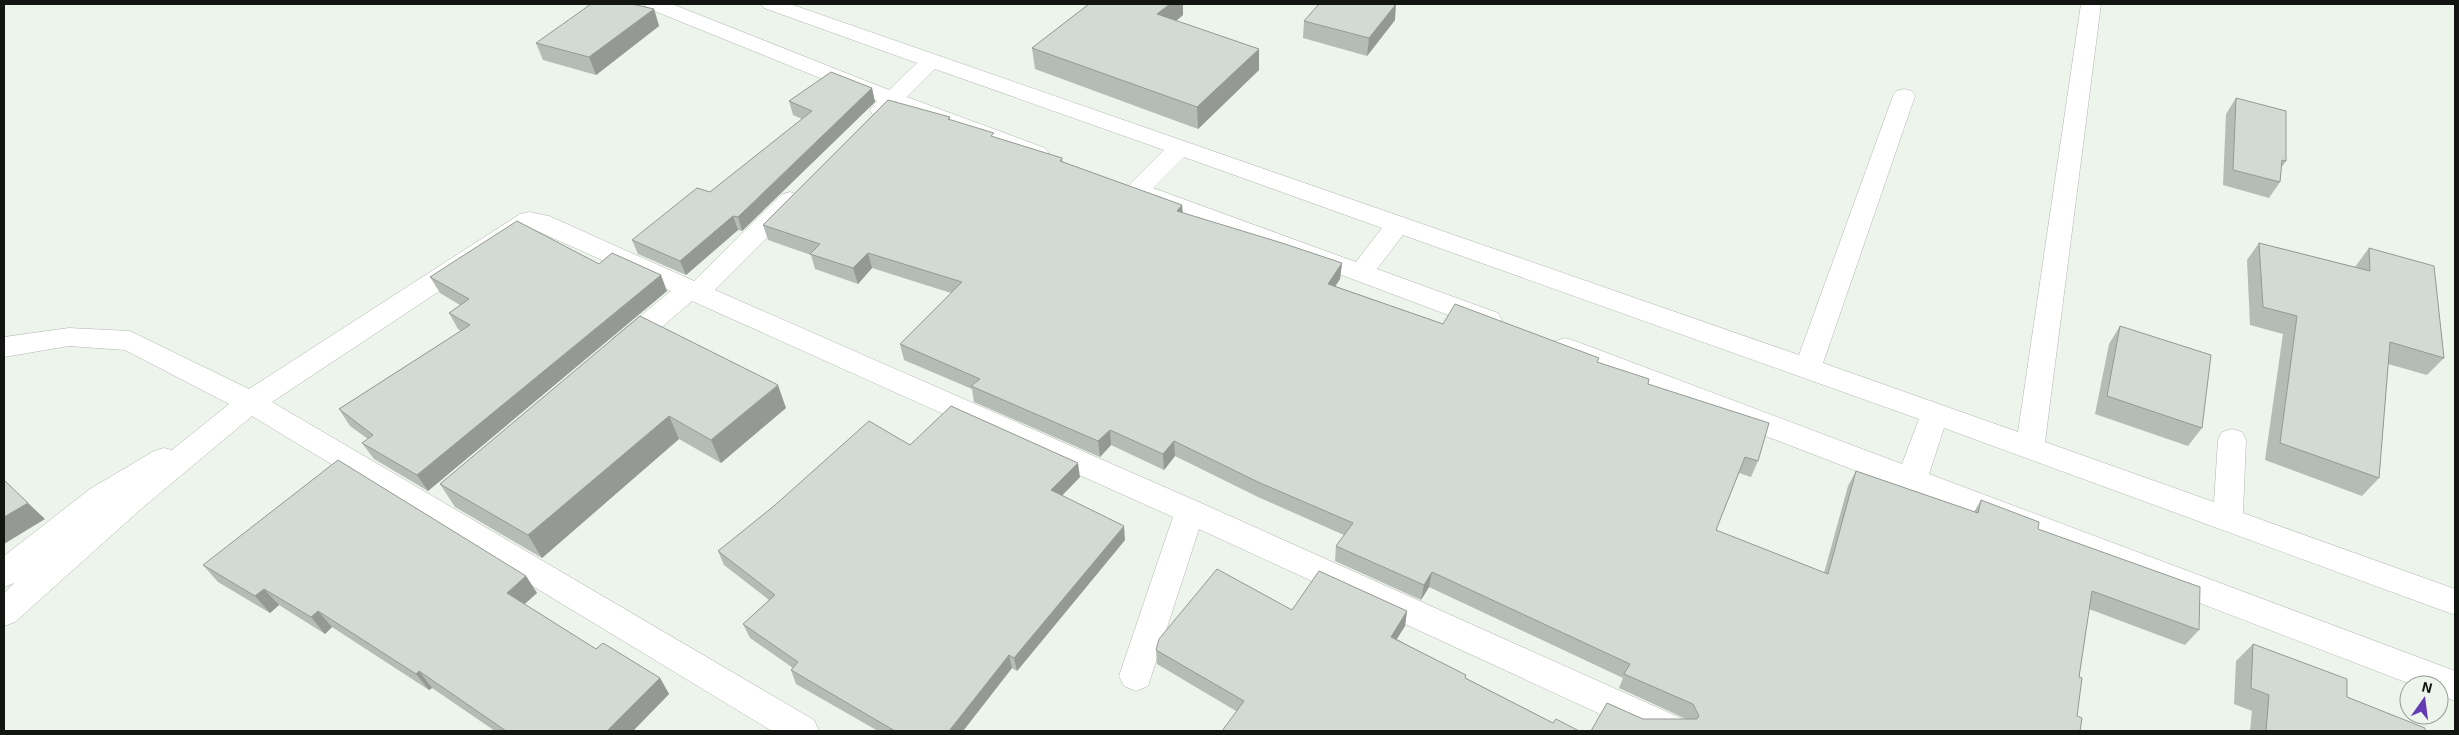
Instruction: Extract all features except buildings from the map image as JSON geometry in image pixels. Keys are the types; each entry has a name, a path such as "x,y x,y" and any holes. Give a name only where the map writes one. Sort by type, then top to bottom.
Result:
{"street":[{"path":"654,4 686,7 912,80 1175,151 1394,228 1808,368 1931,423 2030,447 2455,602"},
{"path":"771,4 1065,163"},
{"path":"2030,447 2091,4"},
{"path":"864,127 912,80"},
{"path":"1808,368 1904,96"},
{"path":"1142,185 1175,151"},
{"path":"1110,180 1142,185 1367,265 1512,328"},
{"path":"607,359 693,292 809,182"},
{"path":"4,612 207,436 250,402 529,220 540,222 693,292 1190,511 1673,731"},
{"path":"1367,265 1394,228"},
{"path":"4,348 69,337 130,341 250,402 428,510 802,731"},
{"path":"1540,339 1914,473 2455,686"},
{"path":"1914,473 1931,423"},
{"path":"4,574 87,505 128,477 207,436"},
{"path":"2228,519 2232,440"},
{"path":"428,510 450,491"},
{"path":"1136,676 1190,511"}]}
